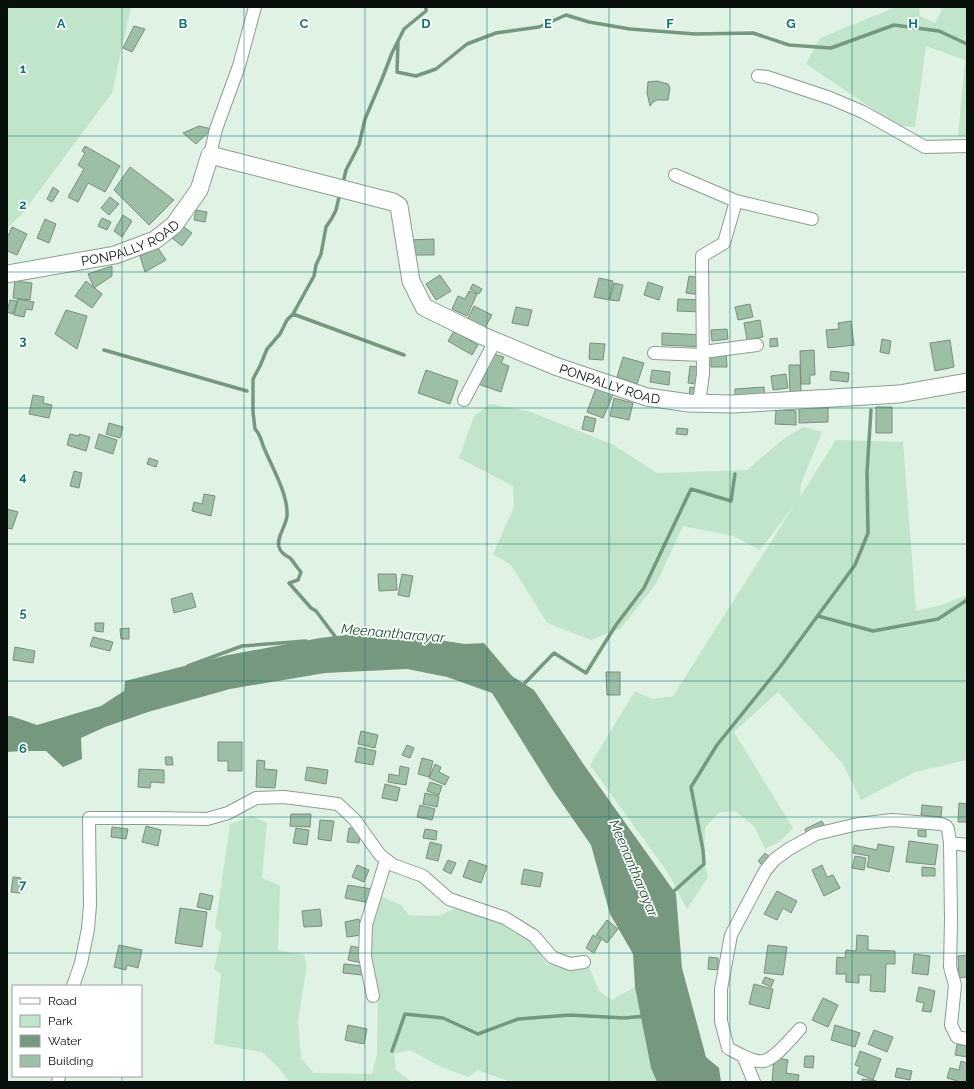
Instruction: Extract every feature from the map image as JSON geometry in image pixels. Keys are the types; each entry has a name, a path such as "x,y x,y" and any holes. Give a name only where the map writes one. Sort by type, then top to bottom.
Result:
{"main road":[{"name":"PONPALLY ROAD","path":"7,274 115,256 155,240 174,225 199,190 210,155 394,202 399,206 411,281 424,307 495,341 555,366 647,397 699,403 734,404 899,394 967,382"}],"street":[{"path":"210,155 216,129 239,66 255,7"},
{"path":"758,76 767,77 830,98 863,112 925,147 967,146"},
{"path":"675,175 736,201 812,219"},
{"path":"699,403 703,374 702,256 724,243 736,201"},
{"path":"464,400 495,341"},
{"path":"654,353 703,354 757,345"},
{"path":"73,985 81,963 88,929 90,905 88,818 206,819 228,812 256,798 284,796 338,804 355,820 380,855 392,865 423,876 449,899 505,918 534,936 552,956 570,964 584,962"},
{"path":"800,1029 775,1055 763,1061 744,1058 728,1048 722,1021 721,988 731,935 765,871 775,859 789,849 816,834 858,824 892,820 941,824 946,826 948,829 950,843 952,920 950,966 955,985 951,1025 958,1037 967,1040"},
{"path":"950,843 967,844"},
{"path":"373,996 365,957 366,925 386,860"},
{"path":"744,1058 754,1082"}],"green space":[{"path":"7,7 131,7 112,93 22,214 7,228"},
{"path":"896,7 919,7 920,16 935,23 943,7 967,7 967,136 958,136 965,60 926,46 915,127 898,126 806,64 820,38"},
{"path":"490,404 528,411 614,445 657,473 747,470 786,437 804,427 822,432 801,484 800,497 836,440 903,442 916,611 938,606 967,595 967,760 915,772 861,800 842,763 778,692 734,732 793,828 779,842 765,849 754,826 735,811 718,813 705,828 704,860 708,877 687,909 668,873 590,765 635,691 652,699 673,696 795,504 760,550 733,536 683,526 656,584 621,628 591,640 547,623 511,565 493,554 514,507 513,486 459,458 474,416"},
{"path":"252,816 267,823 262,878 280,886 278,950 304,955 307,965 298,1021 301,1058 314,1073 372,1074 377,1054 378,992 371,965 371,932 382,897 401,905 409,915 439,916 460,906 495,918 531,940 547,964 571,969 589,966 599,991 612,1000 635,987 651,1068 657,1082 511,1082 478,1070 468,1077 441,1067 410,1050 394,1054 396,1070 412,1082 289,1082 279,1068 262,1052 214,1044 221,974 214,969 222,933 215,928 230,824"}],"water":[{"path":"354,634 426,638 465,644 484,643 512,676 534,690 584,765 676,894 682,968 706,1057 719,1068 721,1082 657,1082 651,1068 635,987 633,954 610,914 591,845 552,789 492,693 447,677 407,669 325,673 230,689 148,712 105,727 81,738 82,759 63,767 46,751 7,752 7,716 37,725 101,706 124,691 125,681 228,655 320,638"}],"building":[{"path":"134,26 145,29 132,52 123,48"},
{"path":"657,81 668,84 670,88 668,100 657,100 650,106 647,93 648,82"},
{"path":"199,126 212,129 196,144 183,133"},
{"path":"85,146 120,166 105,192 88,183 78,202 68,197 84,169 78,165 85,153 82,151"},
{"path":"130,167 174,200 149,225 114,190"},
{"path":"53,187 59,191 52,202 47,199"},
{"path":"110,197 119,204 109,215 101,208"},
{"path":"196,210 207,212 205,222 194,220"},
{"path":"123,215 132,221 122,237 114,231"},
{"path":"102,218 111,222 107,230 98,226"},
{"path":"45,219 56,224 49,243 37,238"},
{"path":"181,225 192,233 182,246 172,238"},
{"path":"12,227 27,234 17,255 7,251 7,238"},
{"path":"434,239 434,255 408,255 408,240"},
{"path":"158,248 166,260 145,272 140,256"},
{"path":"112,266 112,276 94,288 88,274"},
{"path":"440,275 451,291 436,300 426,284"},
{"path":"689,276 705,279 702,295 686,293"},
{"path":"599,278 613,281 609,300 594,297"},
{"path":"15,281 32,283 30,300 13,298"},
{"path":"86,281 102,294 92,308 75,296"},
{"path":"648,282 663,287 659,300 644,295"},
{"path":"614,283 623,285 619,301 610,300"},
{"path":"473,284 482,289 479,294 470,289"},
{"path":"469,291 477,294 467,316 452,309 458,296 465,299"},
{"path":"18,299 34,302 32,310 26,309 24,317 14,315"},
{"path":"678,299 703,300 702,312 677,311"},
{"path":"10,300 17,301 13,314 7,312"},
{"path":"750,304 753,317 738,320 735,307"},
{"path":"474,306 492,315 483,331 466,322"},
{"path":"516,307 532,310 528,326 512,323"},
{"path":"66,310 87,316 77,349 55,334"},
{"path":"760,320 763,337 747,340 744,323"},
{"path":"851,321 854,345 828,348 826,330 839,329 838,323"},
{"path":"727,329 728,339 712,341 711,330"},
{"path":"454,331 478,345 472,355 448,341"},
{"path":"662,333 707,335 707,347 662,345"},
{"path":"777,338 778,346 770,347 770,339"},
{"path":"882,339 891,341 889,354 880,352"},
{"path":"950,340 954,367 935,371 930,343"},
{"path":"590,343 605,344 603,360 589,359"},
{"path":"726,350 727,367 711,367 711,351"},
{"path":"814,350 815,375 810,375 810,384 801,384 800,351"},
{"path":"494,354 504,357 501,363 509,366 501,392 478,384 485,360 491,362"},
{"path":"623,357 644,363 637,384 617,377"},
{"path":"789,365 800,365 801,392 790,393"},
{"path":"690,366 706,368 703,385 688,383"},
{"path":"426,370 458,381 450,404 418,393"},
{"path":"652,370 670,372 669,385 650,382"},
{"path":"831,371 849,373 848,382 830,380"},
{"path":"786,374 788,388 773,390 771,376"},
{"path":"690,387 702,389 701,398 689,397"},
{"path":"764,387 765,399 735,401 735,389"},
{"path":"596,388 613,395 603,418 587,412"},
{"path":"33,395 44,397 43,403 52,405 49,418 29,414"},
{"path":"614,398 633,403 629,420 610,416"},
{"path":"828,406 828,422 799,423 799,407"},
{"path":"876,407 892,407 892,433 876,433"},
{"path":"776,410 796,411 796,425 775,424"},
{"path":"585,416 596,419 593,432 582,429"},
{"path":"109,423 123,427 120,438 106,434"},
{"path":"677,428 688,429 687,435 676,434"},
{"path":"70,434 79,436 79,434 90,437 86,451 67,445"},
{"path":"99,434 117,440 113,454 95,448"},
{"path":"149,458 158,461 156,467 147,464"},
{"path":"74,471 82,473 79,488 70,486"},
{"path":"204,494 215,496 211,516 192,511 194,502 202,504"},
{"path":"7,509 18,512 12,529 7,528"},
{"path":"378,574 396,574 397,590 379,591"},
{"path":"402,574 413,576 409,597 398,595"},
{"path":"192,593 196,607 174,613 171,599"},
{"path":"95,623 104,623 103,632 95,631"},
{"path":"129,628 129,639 121,639 120,629"},
{"path":"93,637 113,642 110,651 90,646"},
{"path":"15,647 35,651 33,663 13,660"},
{"path":"606,672 620,672 620,695 607,695"},
{"path":"361,731 378,735 375,748 358,744"},
{"path":"218,742 242,742 242,771 228,771 228,761 218,761"},
{"path":"407,745 414,748 410,758 402,755"},
{"path":"358,747 376,751 373,765 355,762"},
{"path":"165,757 172,757 173,765 166,765"},
{"path":"422,758 433,761 429,777 418,774"},
{"path":"257,760 265,761 264,769 277,770 275,788 256,787"},
{"path":"435,764 441,767 439,772 449,777 445,785 429,778"},
{"path":"400,766 409,768 406,785 388,782 389,774 399,776"},
{"path":"307,767 328,770 326,784 305,780"},
{"path":"139,769 164,770 164,783 151,782 150,788 138,787"},
{"path":"430,782 442,786 439,795 427,791"},
{"path":"385,784 400,788 397,801 382,798"},
{"path":"425,793 439,796 437,807 423,804"},
{"path":"959,803 967,804 967,822 958,822"},
{"path":"420,805 435,809 432,820 417,817"},
{"path":"922,805 942,807 941,817 921,815"},
{"path":"291,814 311,814 310,827 290,826"},
{"path":"320,820 334,821 331,841 318,839"},
{"path":"822,821 825,827 807,835 805,829"},
{"path":"146,826 161,830 158,846 142,842"},
{"path":"112,827 128,829 126,839 111,837"},
{"path":"296,828 309,830 307,845 293,843"},
{"path":"349,828 361,829 359,843 347,842"},
{"path":"425,829 437,831 436,840 423,838"},
{"path":"918,830 926,830 926,837 918,836"},
{"path":"909,841 938,845 935,865 906,862"},
{"path":"430,842 442,845 438,861 426,858"},
{"path":"878,844 894,847 889,872 867,867 869,856 853,853 854,845 877,850"},
{"path":"765,853 772,859 764,867 758,861"},
{"path":"855,856 866,858 864,870 852,868"},
{"path":"448,860 456,863 451,874 443,870"},
{"path":"469,860 487,866 481,883 463,877"},
{"path":"357,865 369,870 364,882 352,877"},
{"path":"822,865 827,877 833,875 840,888 824,896 812,870"},
{"path":"922,867 935,868 935,876 922,876"},
{"path":"524,869 543,873 540,887 521,884"},
{"path":"13,877 21,878 20,893 11,892"},
{"path":"348,885 372,889 370,903 345,898"},
{"path":"777,891 797,901 791,913 783,908 777,920 764,914"},
{"path":"200,893 213,896 210,910 197,907"},
{"path":"180,908 207,912 202,947 175,943"},
{"path":"320,909 322,926 304,927 302,911"},
{"path":"359,919 362,935 347,937 345,922"},
{"path":"607,920 618,929 607,943 596,935"},
{"path":"593,935 601,940 594,953 586,948"},
{"path":"857,935 868,936 868,950 895,951 895,964 886,964 885,992 870,991 871,975 859,975 859,983 846,982 846,974 836,974 837,957 845,958 846,950 856,951"},
{"path":"119,945 142,950 138,968 127,965 126,970 114,967"},
{"path":"768,945 787,947 783,975 764,973"},
{"path":"351,946 365,949 362,963 348,960"},
{"path":"914,954 930,956 928,975 912,973"},
{"path":"967,955 967,977 959,978 958,956"},
{"path":"709,957 718,958 718,970 708,969"},
{"path":"344,964 363,966 362,975 343,973"},
{"path":"765,977 774,980 771,987 762,983"},
{"path":"754,984 773,989 769,1009 749,1004"},
{"path":"919,987 935,991 931,1012 922,1011 924,1003 916,1001"},
{"path":"823,998 838,1005 828,1027 812,1020"},
{"path":"348,1025 367,1029 364,1044 345,1040"},
{"path":"835,1025 860,1033 855,1047 831,1040"},
{"path":"874,1030 893,1037 887,1052 868,1044"},
{"path":"957,1044 967,1046 967,1057 955,1055"},
{"path":"860,1051 881,1059 873,1080 857,1073 860,1067 855,1065"},
{"path":"805,1056 814,1056 813,1068 804,1067"},
{"path":"774,1057 788,1060 786,1073 799,1075 798,1082 772,1082"},
{"path":"961,1061 967,1063 967,1082 947,1078 950,1068 959,1070"},
{"path":"897,1068 912,1071 910,1080 895,1077"},
{"path":"862,1079 877,1081 862,1082"}],"waterway":[{"path":"343,183 346,170 359,145 365,119 392,53 404,29 426,11 426,7"},
{"path":"398,42 397,72 416,76 436,69 467,44 496,33 539,27 566,15 589,22 630,29 695,34 753,33 789,45 831,48 894,25 939,31 967,44"},
{"path":"337,639 316,611 311,608 289,583 298,580 301,572 290,558 282,552 278,543 287,519 287,507 279,481 260,436 255,429 253,412 253,379 267,349 280,334 287,320 293,314 314,276 316,265 321,254 326,227 336,210 340,193"},
{"path":"293,314 404,355"},
{"path":"104,350 247,391"},
{"path":"672,893 704,864 703,850 691,787 717,745 780,667 855,565 868,533 867,472 871,410"},
{"path":"522,686 554,653 586,673 616,625 644,588 691,489 731,501 735,474"},
{"path":"818,616 873,631 938,619 967,600"},
{"name":"Meenantharayar","path":"188,666 242,646 306,641"},
{"path":"392,1051 405,1014 443,1018 478,1034 518,1019 570,1015 624,1018 646,1016"}]}
